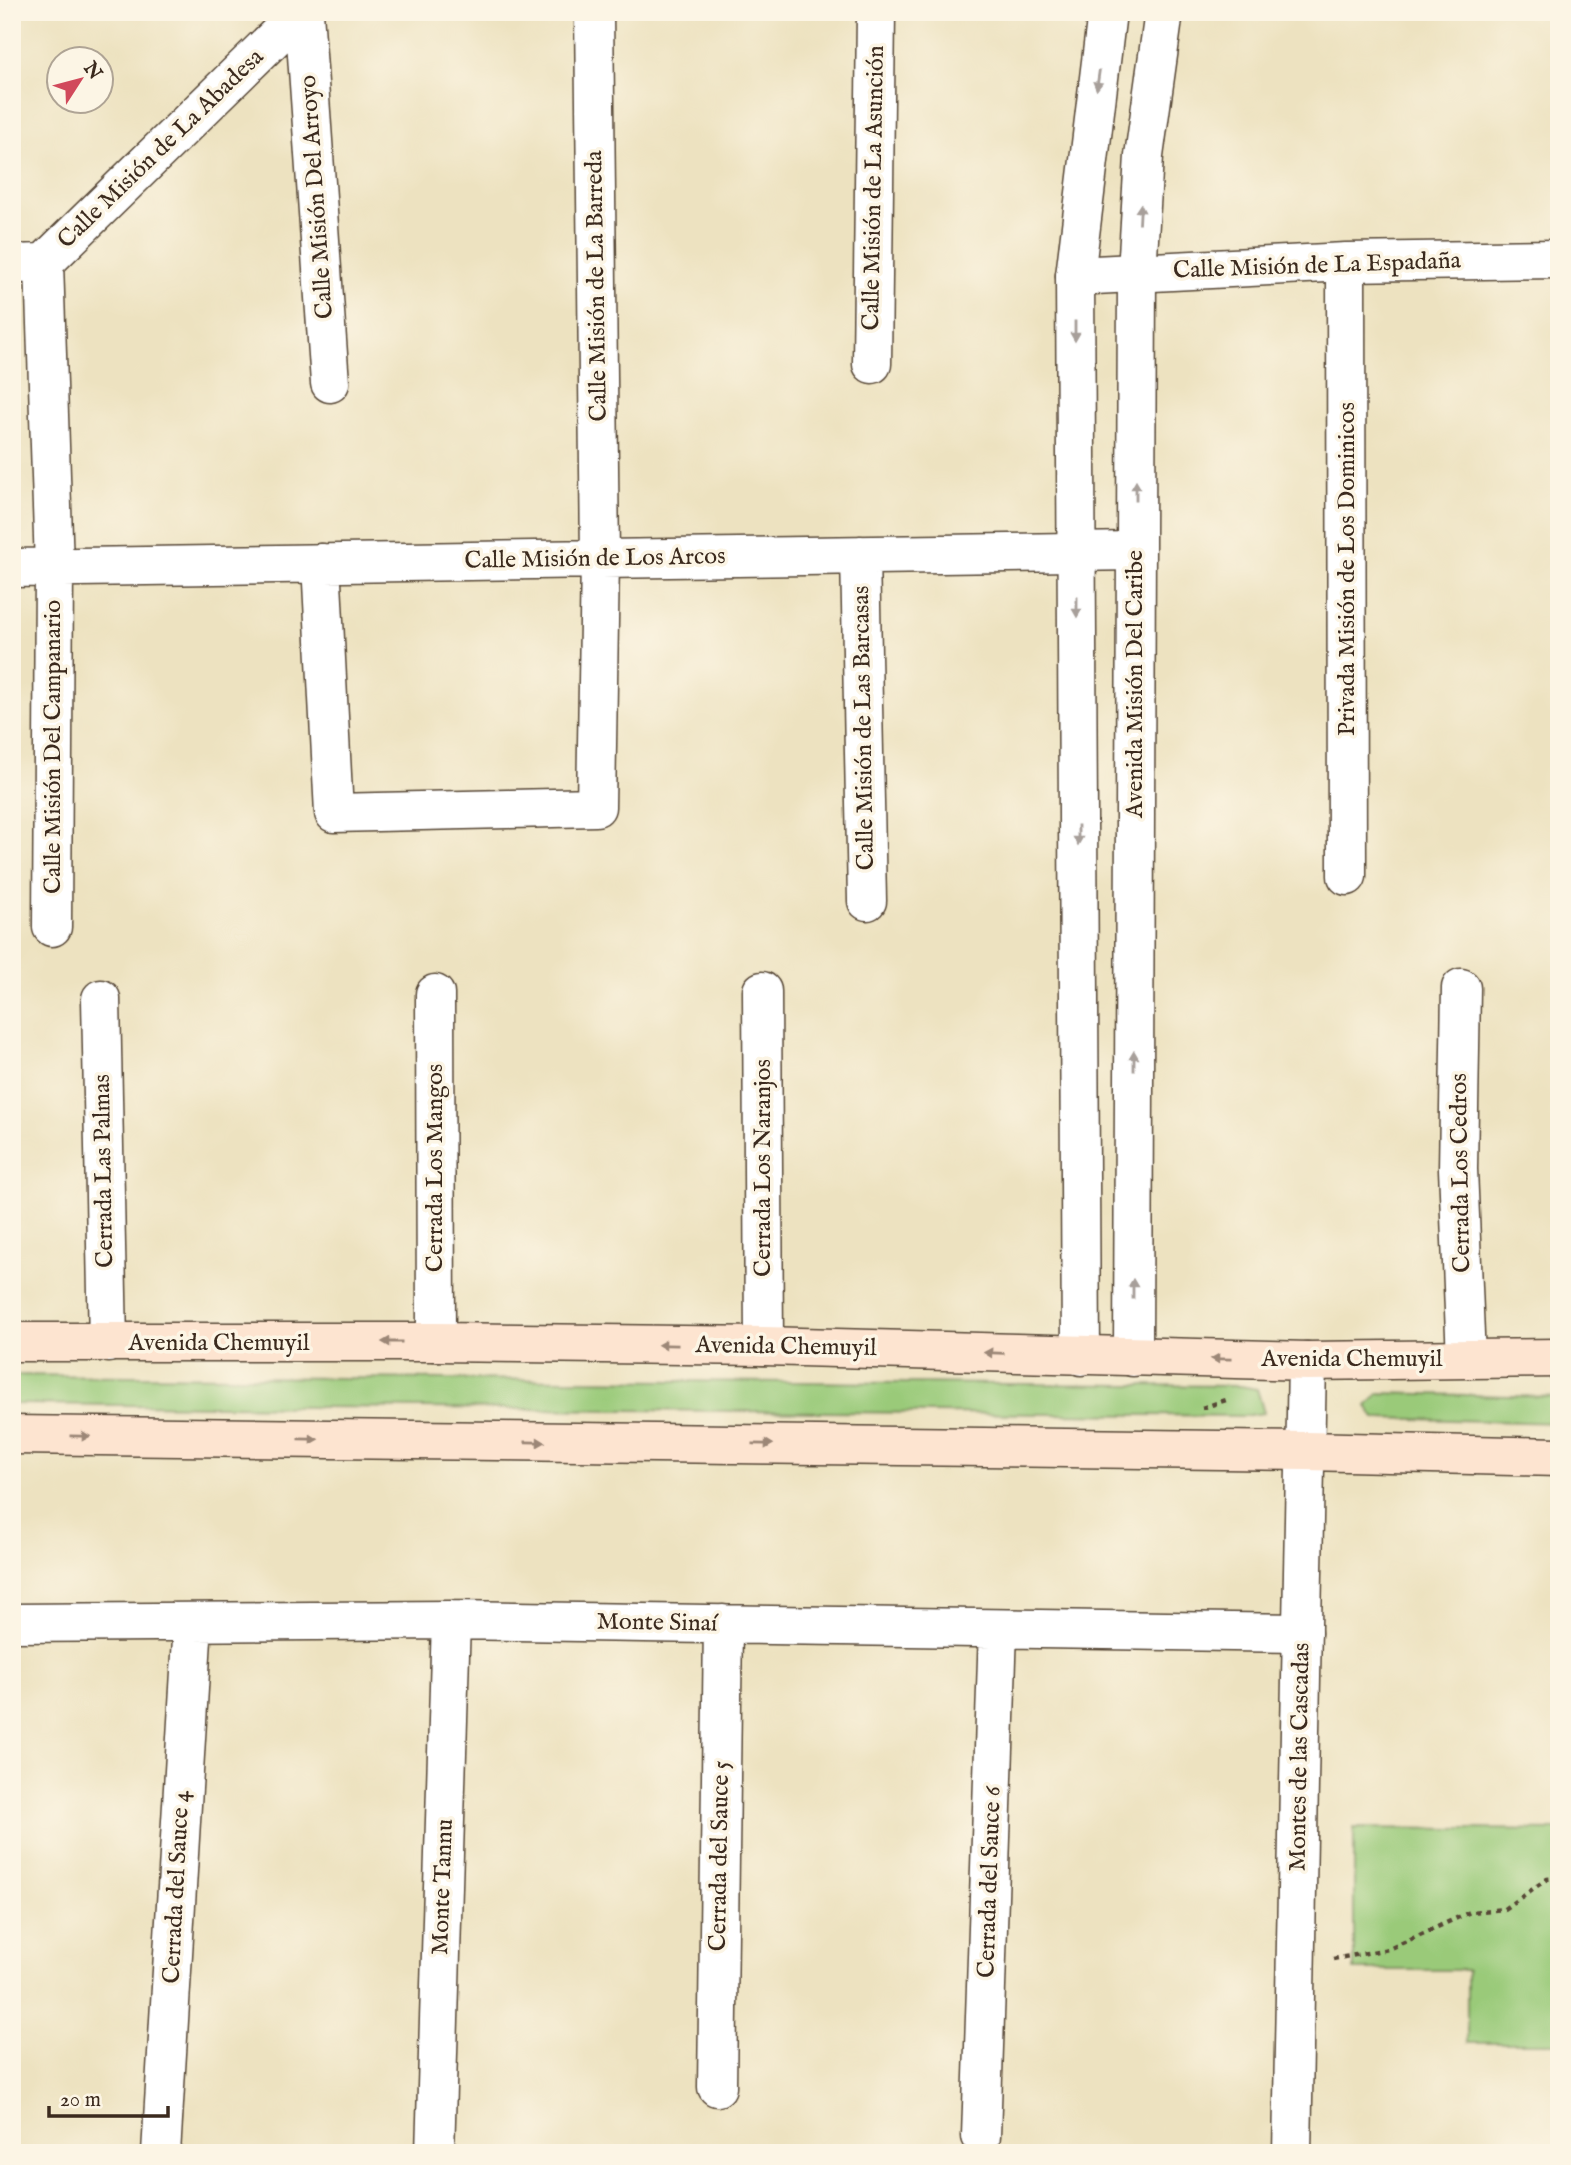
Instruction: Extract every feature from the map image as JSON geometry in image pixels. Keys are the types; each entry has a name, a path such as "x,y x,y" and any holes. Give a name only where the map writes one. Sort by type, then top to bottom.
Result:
{"main road":[{"name":"Avenida Chemuyil","path":"12,1342 436,1342 764,1346 1307,1361 1559,1358"},
{"path":"12,1435 1306,1451 1559,1457"}],"street":[{"name":"Calle Misión de La Abadesa","path":"28,263 303,12"},
{"name":"Calle Misión Del Arroyo","path":"303,12 330,383"},
{"name":"Calle Misión de La Barreda","path":"321,563 334,813 596,807 600,559 594,12"},
{"name":"Calle Misión de La Asunción","path":"872,364 876,12"},
{"path":"1081,1356 1075,276 1107,12"},
{"name":"Avenida Misión Del Caribe","path":"1133,1357 1137,272 1144,156 1164,12"},
{"name":"Calle Misión de La Espadaña","path":"1075,276 1346,262 1559,259"},
{"name":"Privada Misión de Los Dominicos","path":"1346,262 1347,876"},
{"name":"Calle Misión Del Campanario","path":"28,263 54,567 52,927"},
{"name":"Calle Misión de Los Arcos","path":"12,568 1135,551"},
{"name":"Calle Misión de Las Barcasas","path":"860,555 867,901"},
{"name":"Cerrada Los Cedros","path":"1461,988 1458,1169 1466,1358"},
{"name":"Cerrada Los Naranjos","path":"762,991 764,1346"},
{"name":"Cerrada Los Mangos","path":"435,994 436,1342"},
{"name":"Cerrada Las Palmas","path":"101,999 108,1343"},
{"name":"Montes de las Cascadas","path":"1292,2153 1307,1361"},
{"name":"Monte Sinaí","path":"12,1622 451,1620 1302,1633"},
{"name":"Monte Tannu","path":"435,2153 451,1620"},
{"name":"Cerrada del Sauce 4","path":"161,2153 193,1622"},
{"name":"Cerrada del Sauce 5","path":"717,2087 723,1625"},
{"name":"Cerrada del Sauce 6","path":"981,2136 998,1629"}],"path":[{"path":"1195,1411 1232,1398"},
{"path":"1296,1965 1389,1949 1470,1912 1504,1909 1547,1879 1559,1878"}],"green space":[{"path":"12,1375 1241,1386 1257,1389 1264,1413 1243,1416 12,1404"},
{"path":"1379,1393 1559,1397 1559,1423 1375,1418 1367,1406"},
{"path":"1354,1828 1559,1830 1559,2043 1467,2043 1467,1970 1354,1970"}]}
